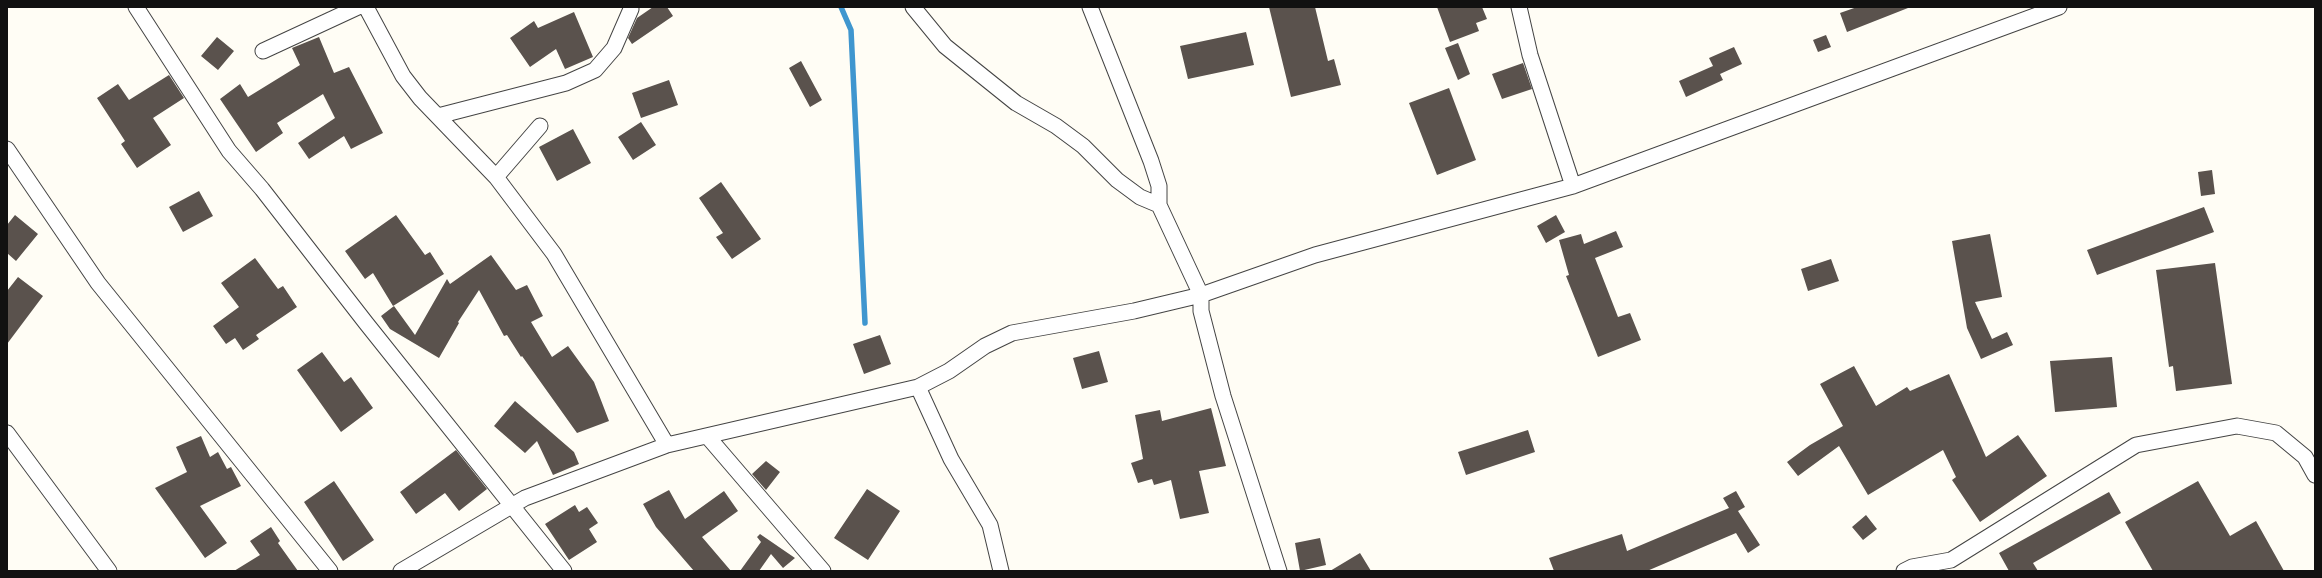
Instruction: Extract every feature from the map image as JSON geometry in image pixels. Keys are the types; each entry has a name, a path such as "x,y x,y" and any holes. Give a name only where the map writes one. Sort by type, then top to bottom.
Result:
{"street":[{"path":"136,7 229,151 262,189 366,323 564,571"},
{"path":"263,51 358,7"},
{"path":"366,7 403,76 420,98 496,177 554,254 667,445"},
{"path":"913,7 945,46 1016,103 1056,126 1083,146 1117,180 1140,197 1159,205"},
{"path":"1090,7 1151,161 1159,186 1159,205 1201,295 1201,312 1223,396 1279,571"},
{"path":"1519,7 1530,55 1573,186"},
{"path":"401,571 512,504 667,445 708,437 918,387 949,371 985,346 1012,333 1134,310 1201,295 1315,255 1573,186 2059,7"},
{"path":"438,116 566,83 595,70 614,48 631,9"},
{"path":"496,177 540,126"},
{"path":"7,149 98,283 330,571"},
{"path":"918,387 951,459 990,525 1001,571"},
{"path":"1904,571 1912,567 1951,560 2136,445 2237,426 2276,433 2305,457 2315,475"},
{"path":"7,432 109,571"},
{"path":"708,437 822,571"}],"building":[{"path":"653,7 667,7 673,16 632,44 628,38 637,18"},
{"path":"1269,7 1315,7 1328,61 1334,59 1341,85 1291,97"},
{"path":"1437,7 1482,7 1487,19 1476,23 1479,31 1450,42"},
{"path":"1857,7 1908,8 1847,32 1840,13"},
{"path":"574,12 593,57 565,69 556,49 530,67 510,38 534,21 538,28"},
{"path":"1246,32 1254,65 1188,79 1180,46"},
{"path":"1826,35 1831,47 1818,52 1813,40"},
{"path":"217,37 234,51 218,70 201,56"},
{"path":"319,37 334,73 349,67 383,133 351,149 344,136 309,159 298,143 335,118 323,94 277,123 283,133 256,152 220,99 240,84 248,97 300,65 292,48"},
{"path":"1458,43 1470,74 1458,80 1445,48"},
{"path":"1734,47 1742,64 1720,74 1723,80 1686,97 1679,81 1713,66 1709,58"},
{"path":"801,61 822,100 810,107 789,68"},
{"path":"1523,63 1532,89 1502,99 1492,74"},
{"path":"169,75 184,98 153,118 171,145 137,168 121,144 125,141 97,98 118,84 129,100"},
{"path":"669,80 678,105 641,118 632,93"},
{"path":"1449,88 1476,160 1437,175 1409,103"},
{"path":"641,122 656,145 633,160 618,137"},
{"path":"573,129 591,163 557,181 539,147"},
{"path":"2212,170 2215,194 2201,196 2198,172"},
{"path":"721,182 761,239 732,259 716,237 723,233 699,198"},
{"path":"199,191 213,216 183,232 169,207"},
{"path":"2204,207 2214,232 2097,275 2087,250"},
{"path":"15,215 38,234 16,261 7,253 7,225"},
{"path":"396,215 425,255 430,252 444,274 393,306 373,273 365,279 345,251"},
{"path":"1556,215 1565,232 1546,243 1537,226"},
{"path":"1616,231 1623,247 1595,258 1618,317 1630,313 1641,340 1598,357 1566,276 1569,275 1559,240 1581,234 1584,244"},
{"path":"1990,234 2002,297 1975,302 1992,339 2007,332 2013,345 1981,359 1967,328 1952,241"},
{"path":"491,255 516,290 527,285 543,316 531,322 552,357 568,346 594,382 609,421 577,433 522,356 521,357 507,335 504,336 479,290 458,322 459,323 439,358 390,329 381,316 394,306 415,335 447,279 450,284"},
{"path":"255,258 278,289 283,286 297,307 256,335 259,339 243,350 235,338 226,344 213,326 239,307 221,283"},
{"path":"1831,259 1839,281 1808,291 1801,269"},
{"path":"2215,263 2232,384 2176,391 2173,366 2169,367 2156,270"},
{"path":"18,277 43,296 7,344 7,291"},
{"path":"880,335 891,364 864,374 853,344"},
{"path":"1099,351 1108,382 1082,389 1073,358"},
{"path":"322,352 344,382 351,377 373,408 341,432 297,370"},
{"path":"2112,357 2117,407 2055,412 2050,361"},
{"path":"1854,366 1876,406 1907,387 1910,391 1949,374 1986,457 2018,435 2047,476 1980,522 1952,480 1956,477 1943,450 1868,495 1839,446 1798,476 1787,462 1810,445 1843,426 1820,384"},
{"path":"515,401 574,452 579,464 553,475 537,441 525,453 494,426"},
{"path":"1211,408 1226,466 1199,471 1209,513 1180,519 1171,480 1154,485 1152,479 1138,483 1131,463 1143,459 1135,415 1160,410 1162,421"},
{"path":"1528,430 1535,452 1466,475 1458,452"},
{"path":"201,436 210,457 218,452 227,469 231,467 241,486 200,506 227,543 205,558 155,488 187,472 176,447"},
{"path":"456,450 487,489 459,511 445,493 416,514 400,492"},
{"path":"766,461 780,472 766,490 752,474"},
{"path":"334,481 374,540 343,561 304,502"},
{"path":"2198,481 2230,536 2256,521 2284,571 2153,571 2125,522"},
{"path":"867,489 900,511 868,560 834,538"},
{"path":"669,490 685,519 724,491 738,511 702,537 731,571 694,571 656,527 643,504"},
{"path":"1736,491 1745,507 1738,511 1760,545 1748,553 1736,533 1647,571 1554,571 1549,558 1622,534 1627,551 1729,508 1723,498"},
{"path":"2109,492 2121,513 2033,563 2038,571 2009,571 1999,553"},
{"path":"575,505 579,512 587,507 598,523 589,529 597,542 569,560 545,524"},
{"path":"1866,515 1877,529 1863,540 1852,527"},
{"path":"271,527 280,541 278,543 298,571 234,571 260,555 250,541"},
{"path":"760,534 795,558 783,568 771,554 759,571 740,571 761,542 757,537"},
{"path":"1320,538 1326,565 1300,571 1295,543"},
{"path":"1360,553 1371,571 1330,571"}],"waterway":[{"path":"841,7 851,30 865,323"}]}
